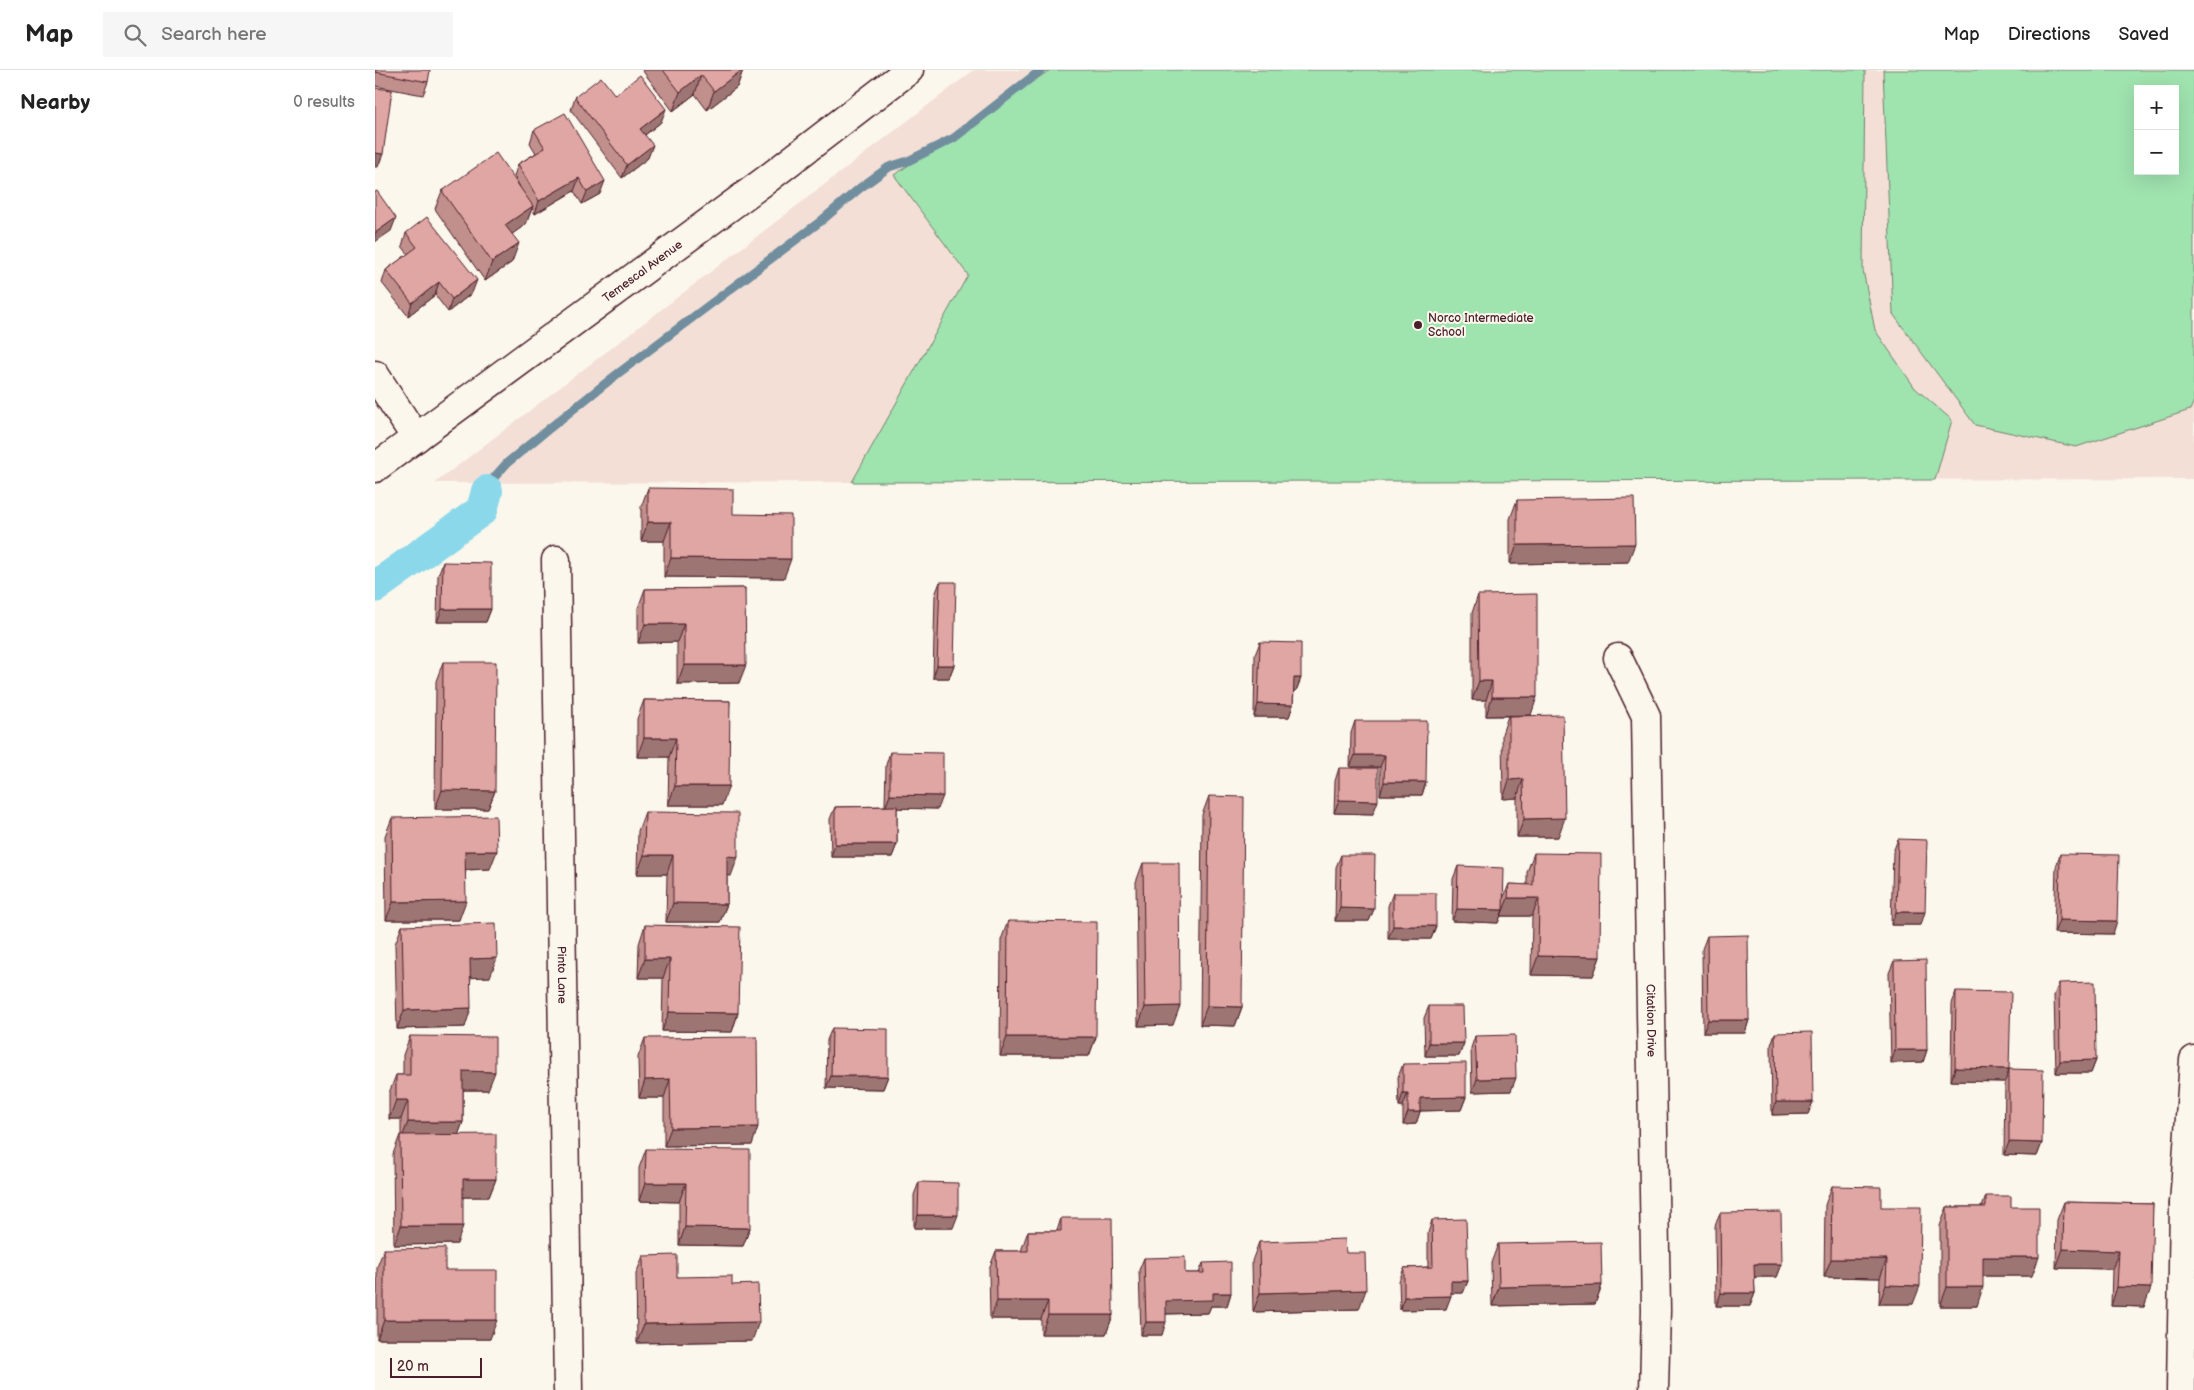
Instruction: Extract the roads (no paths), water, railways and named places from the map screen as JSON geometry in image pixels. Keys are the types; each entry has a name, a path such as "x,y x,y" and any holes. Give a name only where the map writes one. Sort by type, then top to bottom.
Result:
{"street":[{"name":"Temescal Avenue","path":"375,468 766,180 909,70"},
{"path":"375,375 416,438"},
{"name":"Pinto Lane","path":"557,560 568,1390"},
{"name":"Citation Drive","path":"1618,658 1646,716 1657,1310 1654,1390"},
{"path":"2181,1390 2194,1060"}],"waterway":[{"path":"487,491 491,481 507,463 536,439 616,375 821,221 860,188 889,167 908,161 954,138 1041,70"},
{"path":"375,587 482,510 487,491"}],"place":[{"name":"Norco Intermediate School","path":"1418,325"}]}
